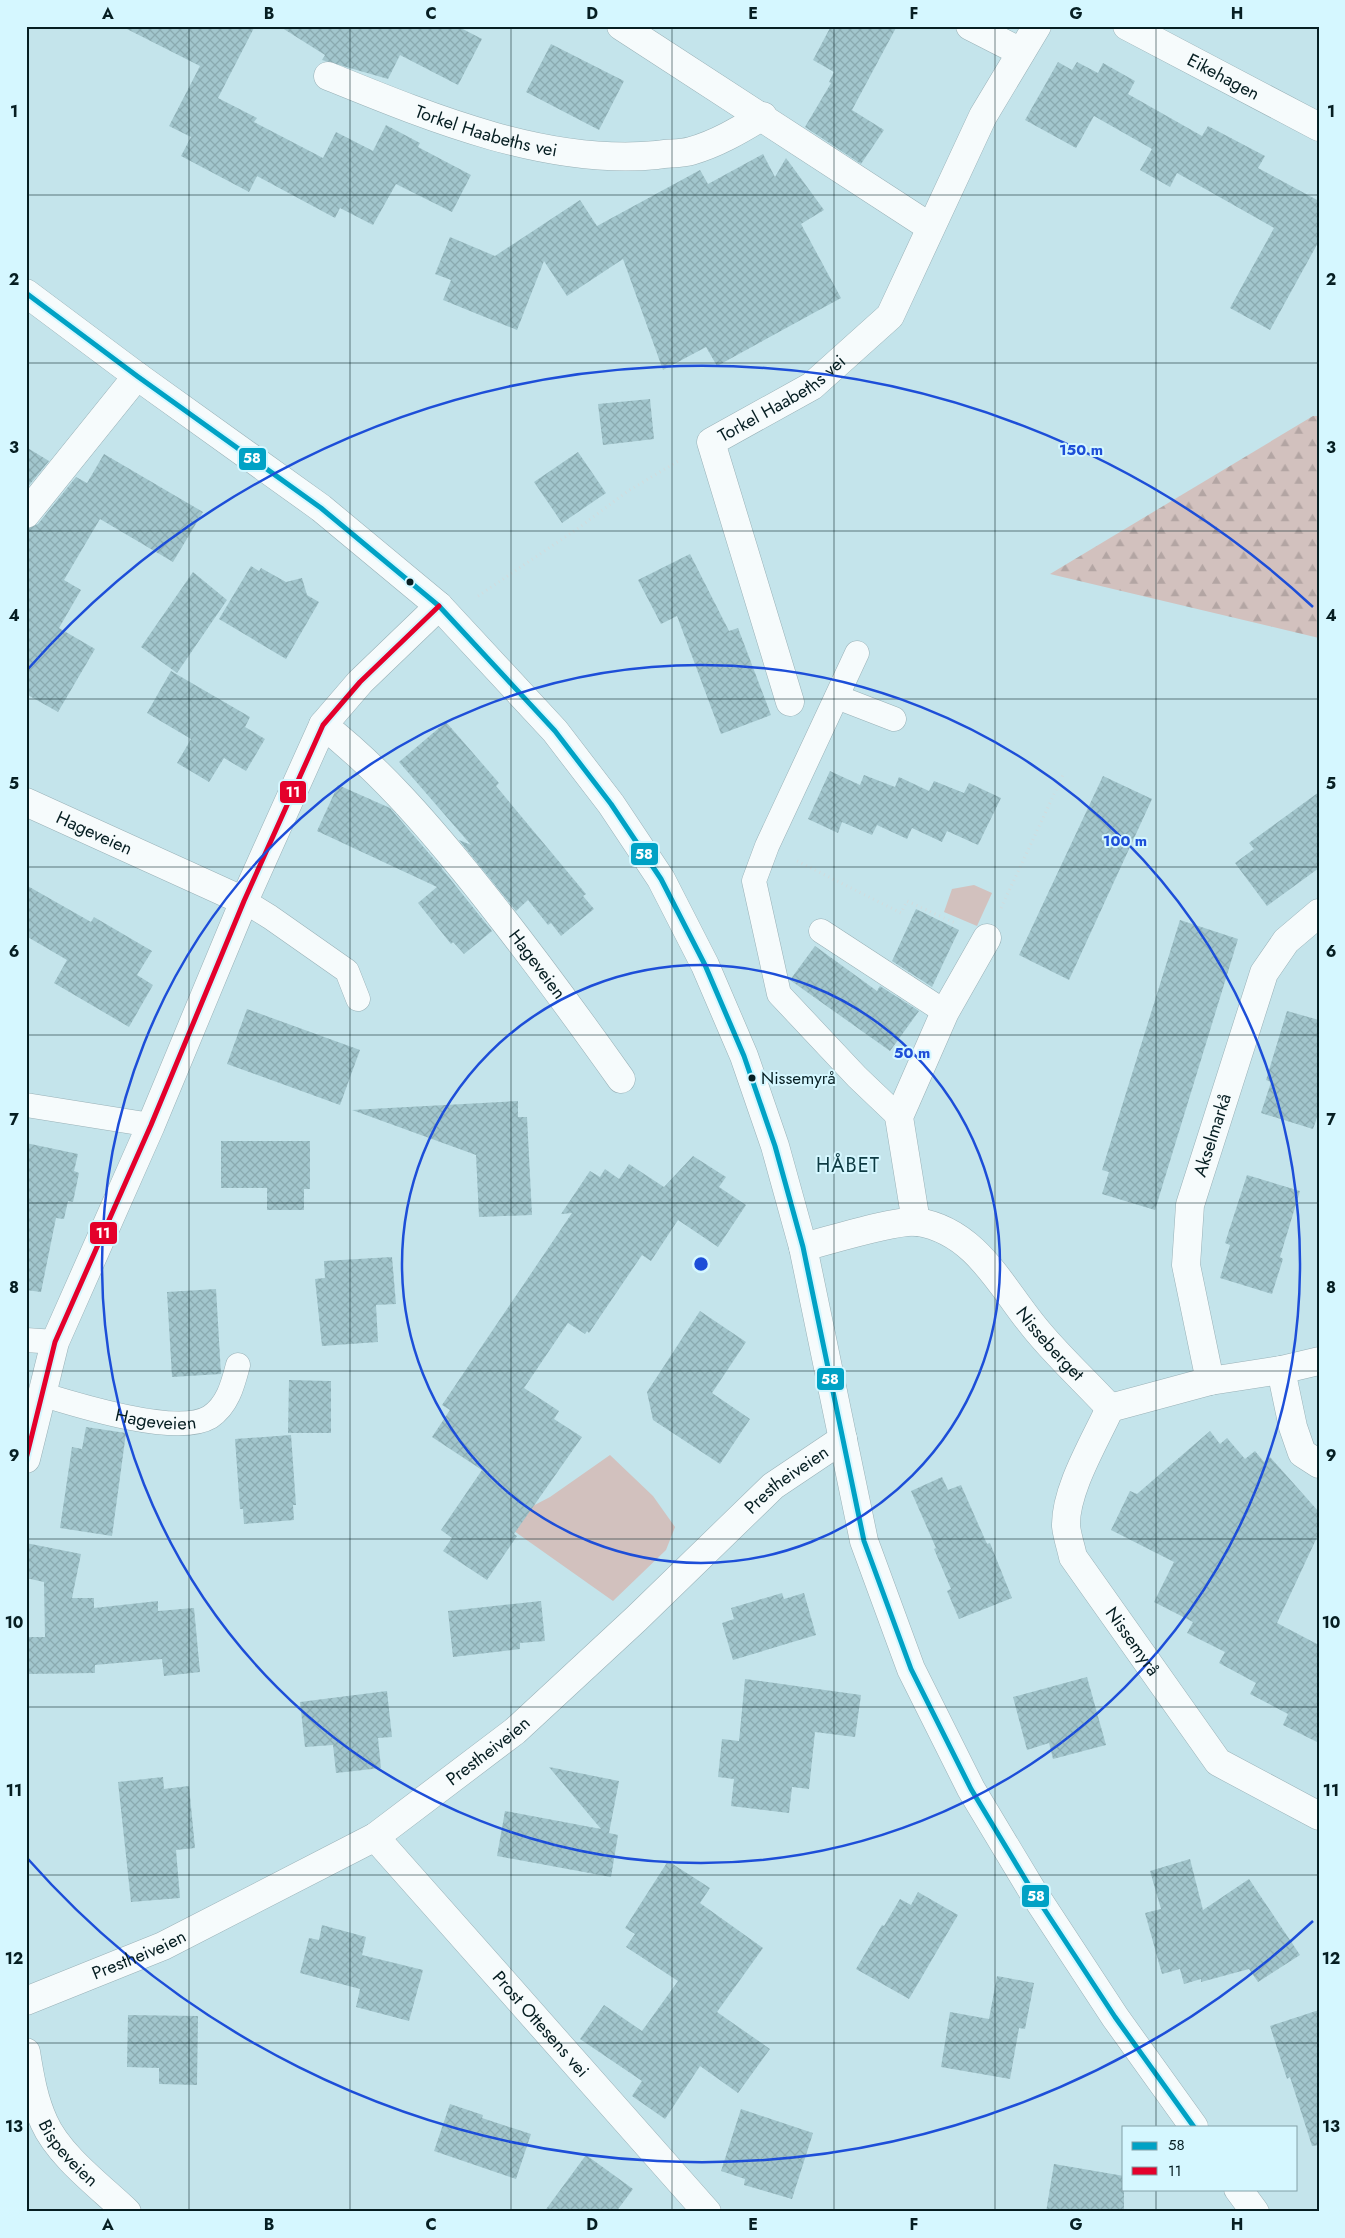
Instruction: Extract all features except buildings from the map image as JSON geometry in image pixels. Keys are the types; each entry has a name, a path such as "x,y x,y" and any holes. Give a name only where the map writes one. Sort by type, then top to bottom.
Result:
{"street":[{"path":"621,26 763,116 930,227"},
{"path":"970,26 1021,52"},
{"name":"Torkel Haabeths vei","path":"790,702 711,442 812,386 890,316 930,227 984,116 1037,26"},
{"name":"Eikehagen","path":"1127,26 1319,127"},
{"name":"Torkel Haabeths vei","path":"328,76 420,113 514,140 578,154 640,156 690,151 738,132 763,116"},
{"name":"Prestheiveien","path":"26,293 137,376 321,508 439,606 555,730 611,804 661,878 705,965 744,1056 775,1146 803,1247 843,1439 773,1486 636,1619 515,1731 375,1837 163,1946 26,2001"},
{"path":"26,514 137,376"},
{"path":"26,1459 55,1342 151,1125 244,901 323,725 360,682 439,606"},
{"name":"Hageveien","path":"323,725 384,778 441,842 520,940 622,1079"},
{"name":"Hageveien","path":"26,802 244,901"},
{"name":"Akselmarkå","path":"1210,1381 1186,1265 1190,1205 1264,973 1286,940 1319,912"},
{"path":"916,1222 900,1117 945,1012 987,938"},
{"name":"Nisseberget","path":"803,1247 885,1227 916,1222 948,1231 984,1260 1039,1333 1110,1408"},
{"path":"1110,1408 1210,1381 1281,1370 1319,1361"},
{"path":"1281,1370 1293,1427 1302,1453 1319,1464"},
{"name":"Nissemyrå","path":"1110,1408 1074,1487 1068,1509 1066,1527 1073,1557 1218,1762 1319,1816"},
{"path":"843,1439 864,1541 910,1669 971,1789 1033,1892 1104,2000 1193,2126"},
{"name":"Prost Ottesens vei","path":"375,1837 707,2212"},
{"name":"Bispeveien","path":"26,2052 31,2087 45,2124 62,2150 127,2212"},
{"path":"1239,2190 1256,2212"}],"lane":[{"path":"857,653 767,846 754,880 779,994 857,1077 900,1117"},
{"path":"837,697 894,718"},
{"path":"244,901 270,916 347,971 358,999"},
{"path":"821,931 945,1012"},
{"path":"26,1105 151,1125"},
{"path":"26,1340 55,1342"},
{"name":"Hageveien","path":"41,1394 102,1412 158,1422 201,1421 210,1417 225,1403 232,1390 238,1365"}],"path":[{"path":"476,598 628,491 711,442"},
{"path":"767,846 900,912 907,901 987,938 1063,774"}],"green space":[{"path":"1313,416 1319,416 1319,638 1050,574"},
{"path":"974,885 992,893 977,926 944,912 952,889"},
{"path":"610,1455 653,1496 675,1527 666,1550 613,1601 514,1531 527,1509 550,1497"}],"transit line":[{"name":"58","path":"26,293 137,376 321,508 439,606 555,731 611,804 661,879 705,965 744,1056 775,1146 803,1247 864,1541 911,1669 971,1789 1033,1892 1115,2017 1193,2126"},
{"name":"11","path":"26,1459 55,1342 151,1125 244,901 323,725 360,682 439,606"}],"place":[{"name":"Nissemyrå","path":"752,1078"}],"district":[{"name":"HÅBET","path":"848,1165"}]}
